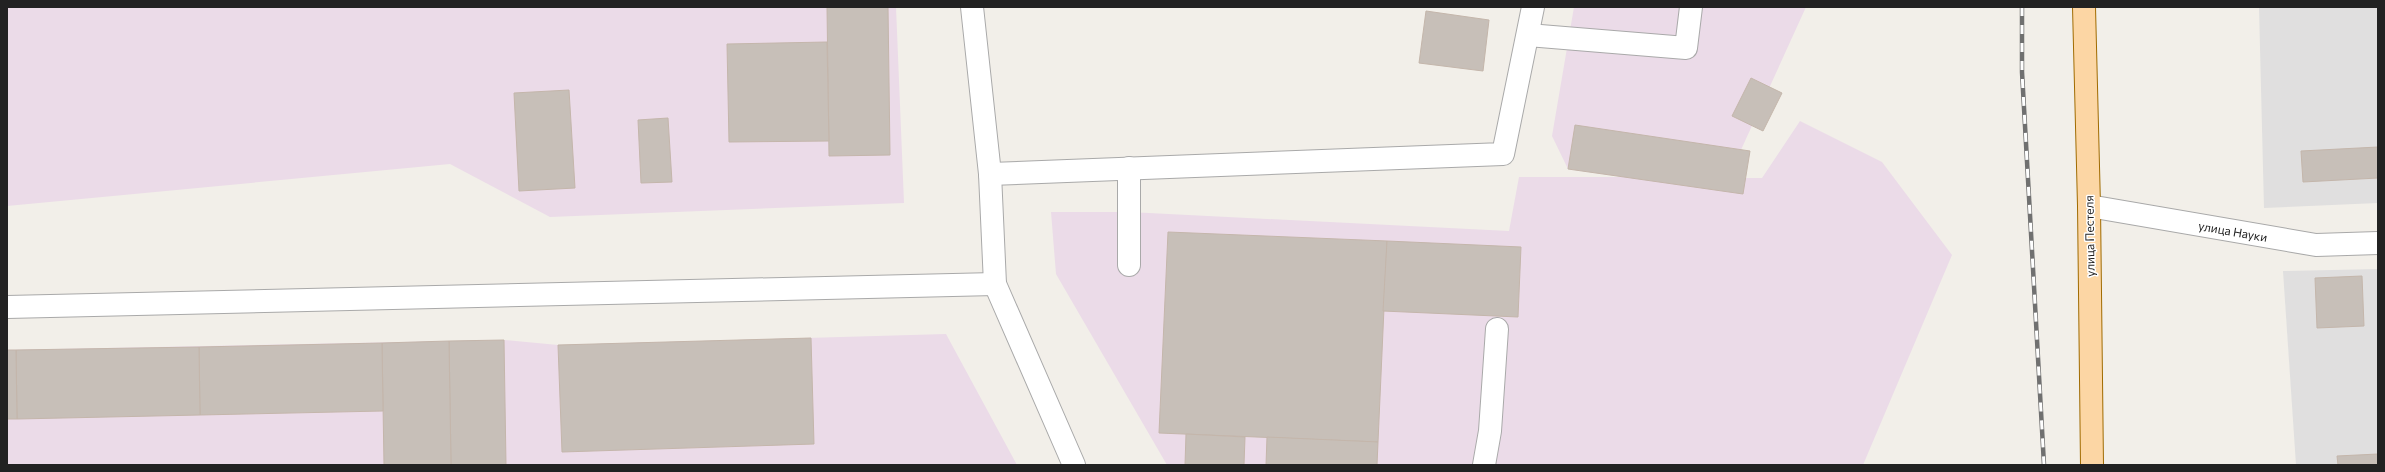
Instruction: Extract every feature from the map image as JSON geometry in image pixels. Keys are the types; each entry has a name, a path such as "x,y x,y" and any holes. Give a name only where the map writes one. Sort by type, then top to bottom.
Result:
{"main road":[{"name":"улица Пестеля","path":"2084,7 2089,206 2092,465"}],"street":[{"path":"972,7 990,174 995,284 1074,465"},
{"path":"990,174 1503,154 1533,7"},
{"path":"1528,35 1686,48 1691,7"},
{"path":"1129,168 1129,265"},
{"name":"улица Науки","path":"2089,206 2316,245 2378,243"},
{"path":"7,307 995,284"},
{"path":"1484,465 1490,431 1497,329"}],"shaded area":[{"path":"7,7 896,7 904,203 550,217 450,164 7,206"},
{"path":"1574,7 1806,7 1735,163 1739,178 1762,178 1800,121 1882,162 1952,255 1863,465 1167,465 1056,274 1051,212 1129,212 1509,231 1519,177 1624,177 1568,169 1552,136"},
{"path":"2259,7 2378,7 2378,203 2264,208"},
{"path":"2378,269 2378,465 2296,465 2283,271"},
{"path":"946,334 1017,465 7,465 7,350 504,340 558,345"}],"building":[{"path":"827,7 888,7 890,155 829,156"},
{"path":"1426,11 1489,20 1483,71 1419,63"},
{"path":"827,42 829,141 729,142 727,44"},
{"path":"1751,78 1782,93 1763,131 1732,116"},
{"path":"569,90 575,188 519,191 514,93"},
{"path":"668,118 672,182 641,183 638,120"},
{"path":"1575,125 1750,151 1743,194 1568,169"},
{"path":"2378,147 2378,178 2303,182 2301,151"},
{"path":"1168,232 1387,241 1378,442 1159,433"},
{"path":"1387,241 1521,247 1518,317 1383,311"},
{"path":"2362,276 2364,326 2317,328 2315,278"},
{"path":"811,338 814,444 562,452 558,345"},
{"path":"504,340 506,465 451,465 449,341"},
{"path":"449,341 451,465 384,465 382,343"},
{"path":"382,343 383,411 200,415 199,347"},
{"path":"199,347 200,415 17,419 16,350"},
{"path":"7,350 16,350 17,419 7,419"},
{"path":"1186,434 1245,437 1244,465 1185,465"},
{"path":"1267,437 1378,442 1377,465 1266,465"},
{"path":"2378,454 2378,465 2338,465 2337,456"}],"railway":[{"path":"2022,7 2022,72 2044,465"}]}
